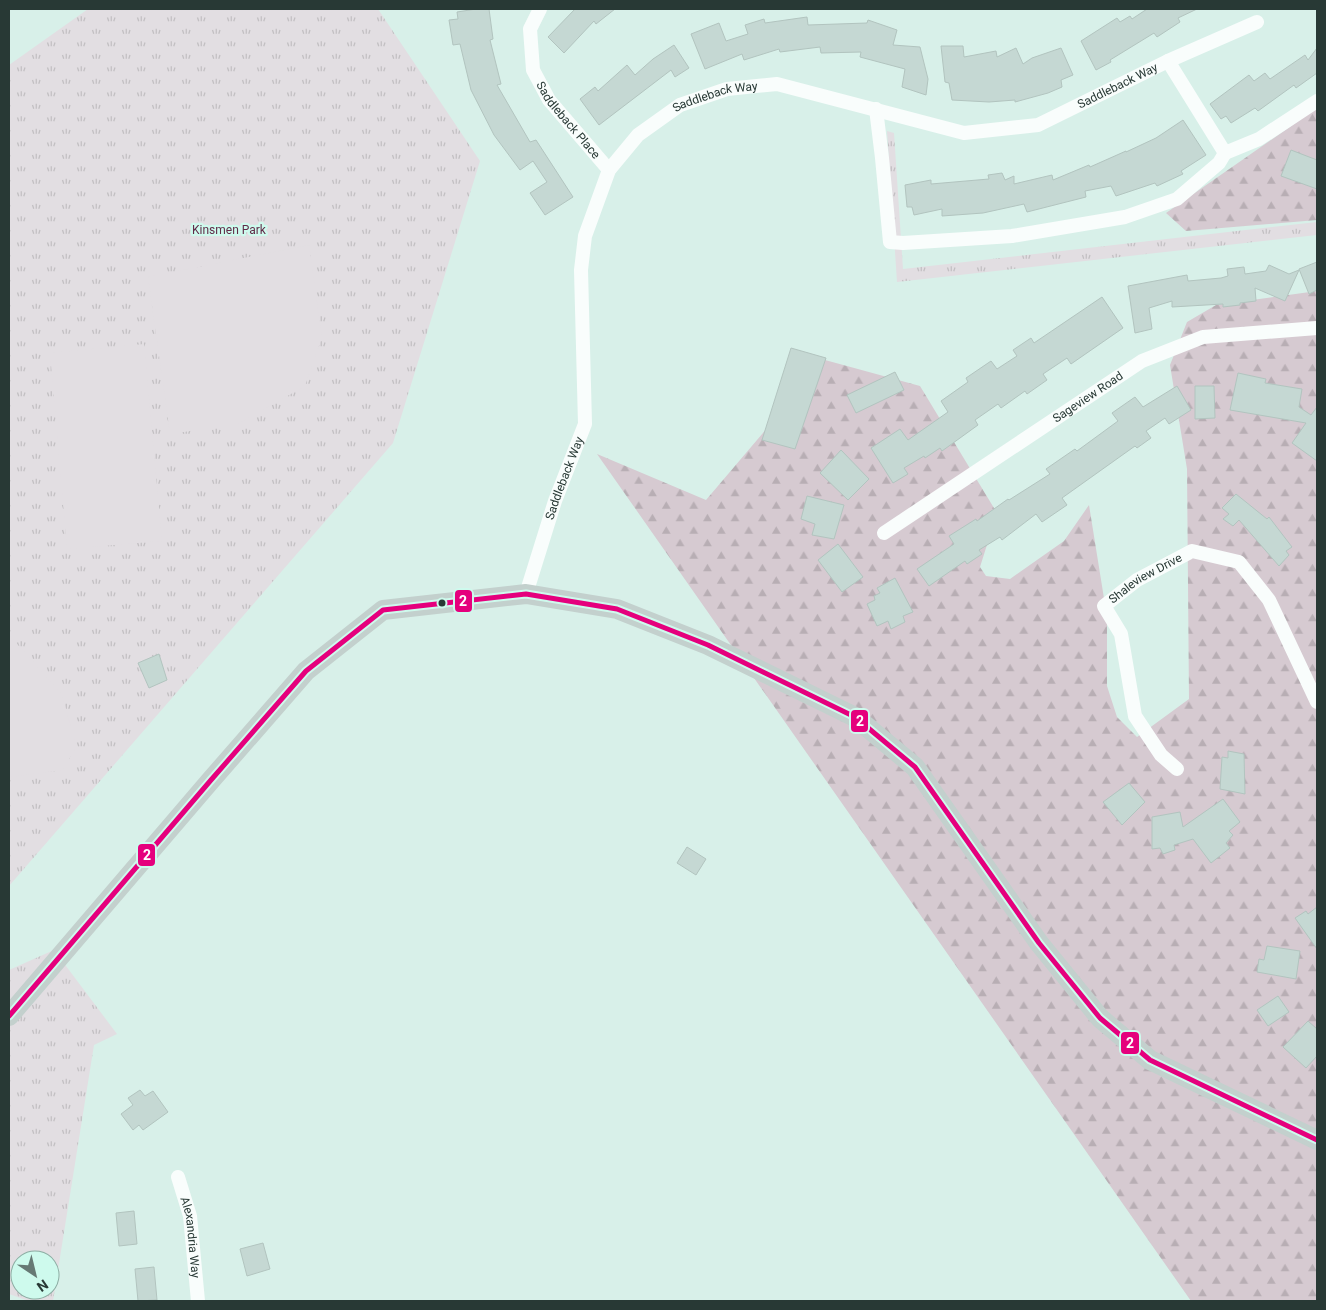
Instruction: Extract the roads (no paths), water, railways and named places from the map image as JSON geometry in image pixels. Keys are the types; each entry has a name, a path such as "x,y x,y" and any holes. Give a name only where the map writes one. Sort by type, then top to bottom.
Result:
{"street":[{"name":"Saddleback Place","path":"540,9 530,29 533,70 549,100 610,170"},
{"name":"Saddleback Way","path":"526,594 555,500 584,424 580,270 585,236 610,170 638,135 680,105 727,88 777,84 964,133 1038,125 1168,61 1257,22"},
{"path":"1168,61 1225,153"},
{"path":"876,109 890,242 896,243 1012,236 1125,217 1176,199 1219,163 1225,153 1258,139 1317,101"},
{"name":"Sageview Road","path":"884,533 1142,360 1203,337 1317,328"},
{"name":"Shaleview Drive","path":"1177,769 1161,755 1134,716 1120,634 1104,606 1137,580 1192,551 1240,562 1269,600 1317,702"},
{"path":"9,1016 306,671 383,610 526,594 617,609 708,645 855,717 915,768 1039,943 1100,1018 1150,1060 1317,1140"},
{"name":"Alexandria Way","path":"178,1176 190,1216 198,1301"}],"park label":[{"name":"Kinsmen Park","path":"229,230"}]}
